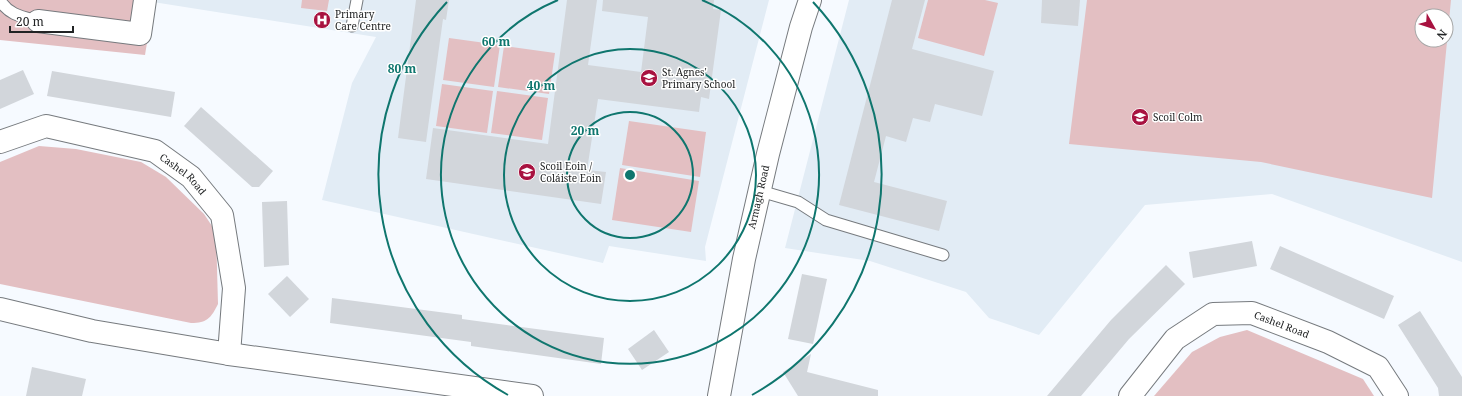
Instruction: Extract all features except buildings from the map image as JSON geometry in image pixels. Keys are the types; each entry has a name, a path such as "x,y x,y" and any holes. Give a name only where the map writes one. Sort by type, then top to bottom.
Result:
{"street":[{"path":"38,21 140,34 145,0"},
{"name":"Armagh Road","path":"719,396 744,259 768,154 810,0"},
{"name":"Cashel Road","path":"0,142 46,126 155,151 190,177 222,215 234,288 229,354"},
{"path":"0,309 92,331 229,354 532,396"},
{"name":"Cashel Road","path":"1130,396 1175,339 1213,314 1252,313 1328,342 1378,367 1397,396"}],"lane":[{"path":"0,0 4,7 12,14 38,21"},
{"path":"352,26 357,0"},
{"path":"760,191 798,202 826,220 943,255"}],"shaded area":[{"path":"0,0 154,0 145,55 0,40"},
{"name":"Scoil Eoin / Coláiste Eoin","path":"154,0 769,0 705,247 706,261 609,246 603,263 322,200 352,83 376,37 153,2"},
{"path":"302,0 329,0 327,11 301,8"},
{"name":"Scoil Colm","path":"849,0 1462,0 1462,262 1272,194 1145,205 1039,335 989,318 966,292 870,261 785,248"},
{"path":"928,0 985,0 998,3 984,56 918,38"},
{"path":"1087,0 1451,0 1450,8 1414,8 1414,48 1446,48 1432,198 1261,162 1069,144"},
{"path":"449,38 500,45 494,87 443,80"},
{"path":"504,46 555,53 549,94 498,87"},
{"path":"442,84 493,91 487,133 436,126"},
{"path":"497,91 548,98 542,140 491,133"},
{"path":"629,121 706,132 700,177 622,165"},
{"path":"39,146 76,149 141,162 166,177 204,214 216,232 218,304 208,319 201,322 191,323 0,284 0,162"},
{"path":"620,168 699,181 691,232 612,220"},
{"path":"1247,330 1363,379 1374,396 1154,396 1192,352 1220,337"}],"place":[{"name":"Primary Care Centre","path":"322,20"},
{"name":"St. Agnes' Primary School","path":"649,78"},
{"name":"Scoil Colm","path":"1140,117"},
{"name":"Scoil Eoin / Coláiste Eoin","path":"527,172"}]}
